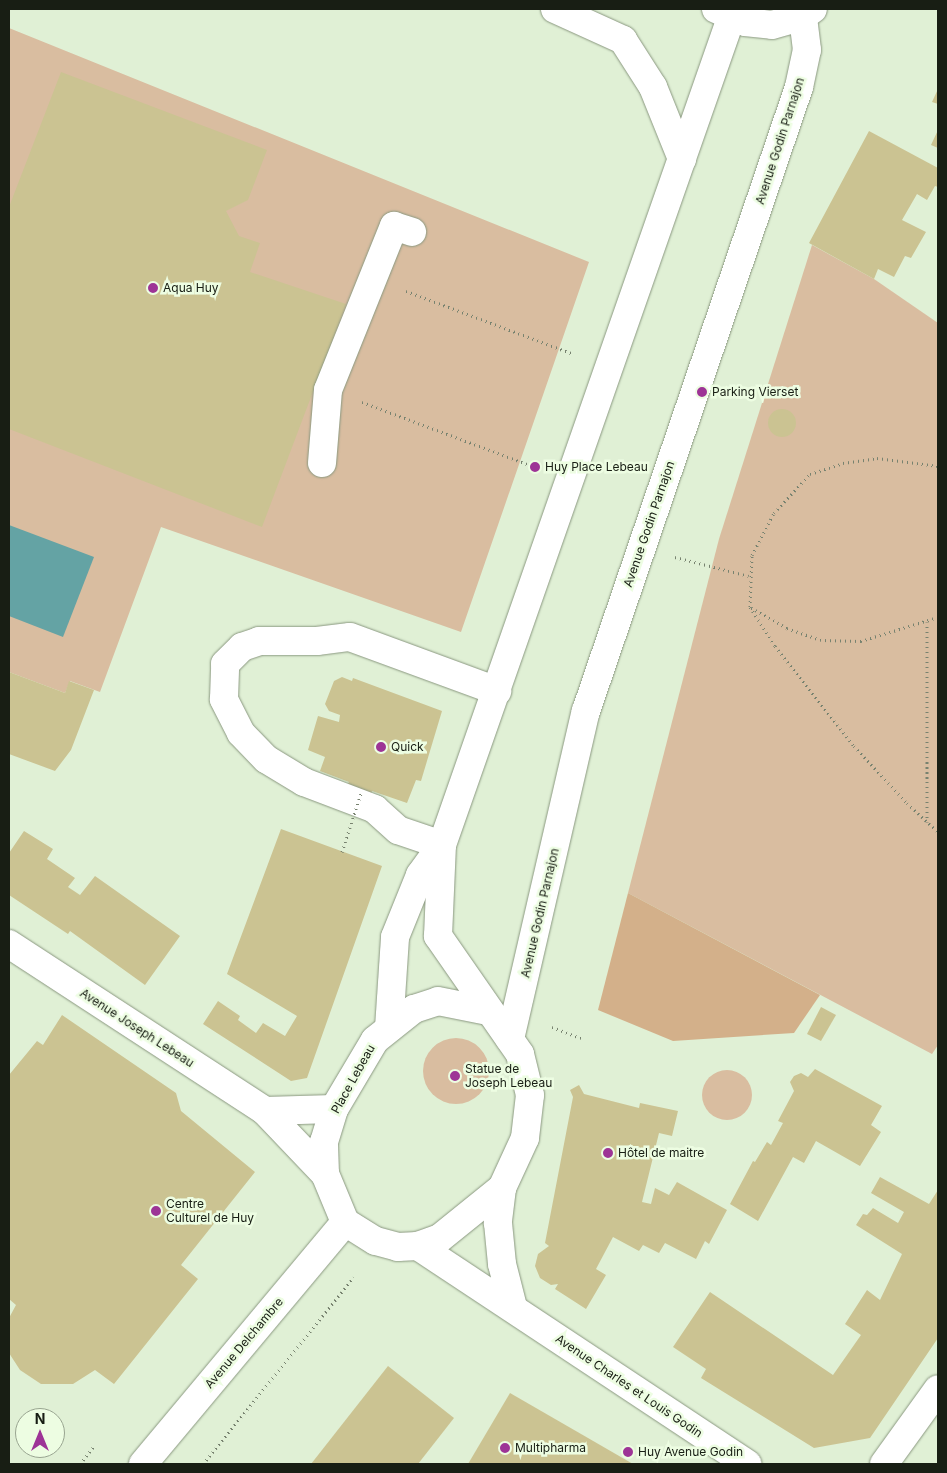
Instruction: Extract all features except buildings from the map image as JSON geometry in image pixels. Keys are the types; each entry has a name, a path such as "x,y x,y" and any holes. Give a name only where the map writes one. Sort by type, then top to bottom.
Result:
{"street":[{"path":"556,9 623,40 653,87 682,159"},
{"name":"Avenue Godin Parnajon","path":"389,1028 395,937 420,875 442,845 498,691 543,551 682,159 724,12 772,25 808,13 807,50 799,87 586,711 510,1039"},
{"path":"322,463 328,390 394,226 412,232"},
{"path":"442,845 398,830 375,809 304,782 266,759 241,733 224,699 225,664 242,647 259,641 317,641 350,638 498,691"},
{"name":"Avenue Godin Parnajon","path":"345,1222 376,1241 398,1247 418,1246 440,1238 502,1188 525,1138 530,1095 527,1074 510,1039 488,1011 438,936 442,845"},
{"name":"Avenue Joseph Lebeau","path":"9,944 264,1111 325,1174"},
{"path":"389,1028 414,1009 438,1002 488,1011"},
{"name":"Place Lebeau","path":"345,1222 325,1174 324,1142 334,1109 365,1054 389,1028"},
{"path":"264,1111 334,1109"},
{"path":"502,1188 498,1223 502,1264 513,1307"},
{"name":"Avenue Delchambre","path":"143,1464 345,1222"},
{"name":"Avenue Charles et Louis Godin","path":"418,1246 513,1307 747,1464"},
{"path":"884,1464 938,1388"}],"path":[{"path":"400,289 574,354"},
{"path":"328,390 535,466"},
{"path":"938,466 877,458 844,463 810,474 774,513 752,555 750,576 750,608 775,646 854,746 927,823 938,832"},
{"path":"641,547 750,576"},
{"path":"750,608 787,628 822,640 861,641 927,622 938,617"},
{"path":"927,622 927,823"},
{"path":"342,852 362,793"},
{"path":"552,1027 582,1038"},
{"path":"203,1464 354,1277"},
{"path":"80,1464 94,1446"}],"shaded area":[{"path":"9,28 589,262 461,632 161,527 100,692 70,681 65,693 9,672"},
{"path":"812,245 874,279 938,323 938,1045 932,1054 628,893 719,539"},
{"path":"628,893 820,995 794,1033 673,1041 598,1010"},
{"path":"456,1038 469,1041 479,1048 486,1058 489,1071 486,1084 479,1094 469,1101 456,1104 443,1101 433,1094 426,1084 423,1071 426,1058 433,1048 443,1041"},
{"path":"727,1070 737,1072 745,1077 750,1085 752,1095 750,1105 745,1113 737,1118 727,1120 717,1118 709,1113 704,1105 702,1095 704,1085 709,1077 717,1072"}],"water":[{"path":"9,525 94,557 63,637 9,616"}],"place":[{"name":"Aqua Huy","path":"153,288"},
{"name":"Parking Vierset","path":"702,392"},
{"name":"Huy Place Lebeau","path":"535,467"},
{"name":"Quick","path":"381,747"},
{"name":"Statue de Joseph Lebeau","path":"455,1076"},
{"name":"Hôtel de maitre","path":"608,1153"},
{"name":"Centre Culturel de Huy","path":"156,1211"},
{"name":"Multipharma","path":"505,1448"},
{"name":"Huy Avenue Godin","path":"628,1452"}]}
